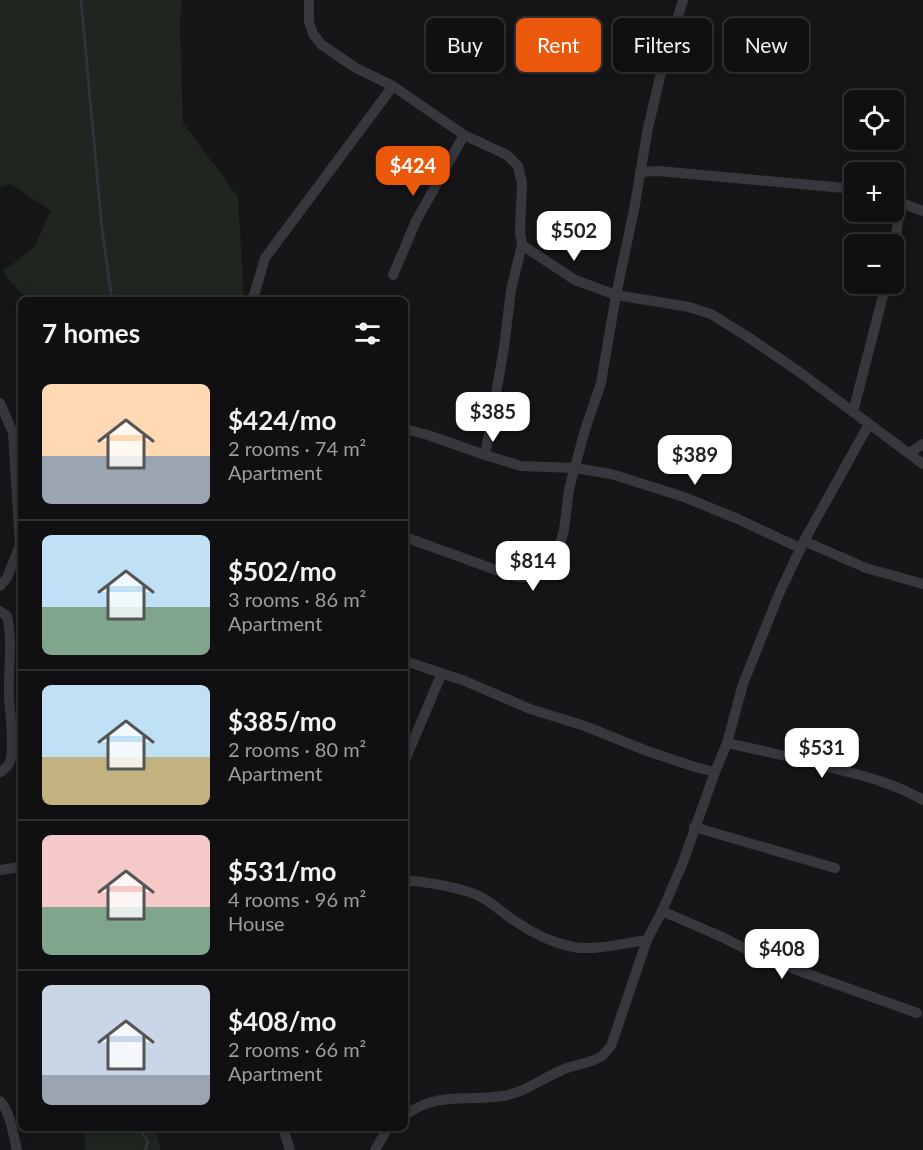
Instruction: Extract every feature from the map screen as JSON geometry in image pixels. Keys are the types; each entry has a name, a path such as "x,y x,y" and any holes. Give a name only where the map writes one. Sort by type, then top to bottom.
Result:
{"street":[{"path":"309,0 309,22 313,34 322,45 356,68 393,86 464,135 507,154 518,166 522,183 520,232 522,245 511,290 504,348 485,455"},
{"path":"408,538 513,575 532,577 545,572 555,562 564,530 569,489 601,383 648,128 663,64 683,0"},
{"path":"253,297 265,258 393,86"},
{"path":"393,275 416,221 464,135"},
{"path":"640,172 658,171 844,187"},
{"path":"904,204 923,211"},
{"path":"522,245 575,279 616,295 690,307 711,314 798,371 923,464"},
{"path":"853,412 883,294"},
{"path":"0,403 13,433 18,512"},
{"path":"408,1113 428,1103 444,1099 503,1096 522,1091 566,1068 601,1056 611,1046 646,940 662,911 682,865 694,827 727,743 743,684 779,594 802,545 869,424"},
{"path":"408,429 521,466 575,468 611,474 684,497 802,545 866,568 923,584"},
{"path":"909,453 923,444"},
{"path":"0,586 7,578 18,549"},
{"path":"0,611 7,616 10,631 9,704 12,725 11,758 9,765 0,772"},
{"path":"408,662 465,681 530,709 585,726 647,751 695,768 715,772"},
{"path":"408,753 442,673"},
{"path":"727,743 802,759 875,779 923,800"},
{"path":"694,827 836,868"},
{"path":"0,870 18,867"},
{"path":"408,881 416,880 470,892 482,897 516,922 554,942 576,948 602,947 646,940"},
{"path":"662,911 766,959 917,1013"},
{"path":"0,1101 10,1122 16,1150"},
{"path":"284,1131 290,1150"},
{"path":"375,1150 386,1131"}],"shaded area":[{"path":"0,0 182,0 180,23 183,123 238,197 244,297 28,297 17,289 3,271 33,249 51,211 11,184 0,187"},
{"path":"85,1131 156,1131 161,1150 85,1150"}],"waterway":[{"path":"81,0 102,229 112,297"},
{"path":"141,1131 148,1142 145,1150"}]}
